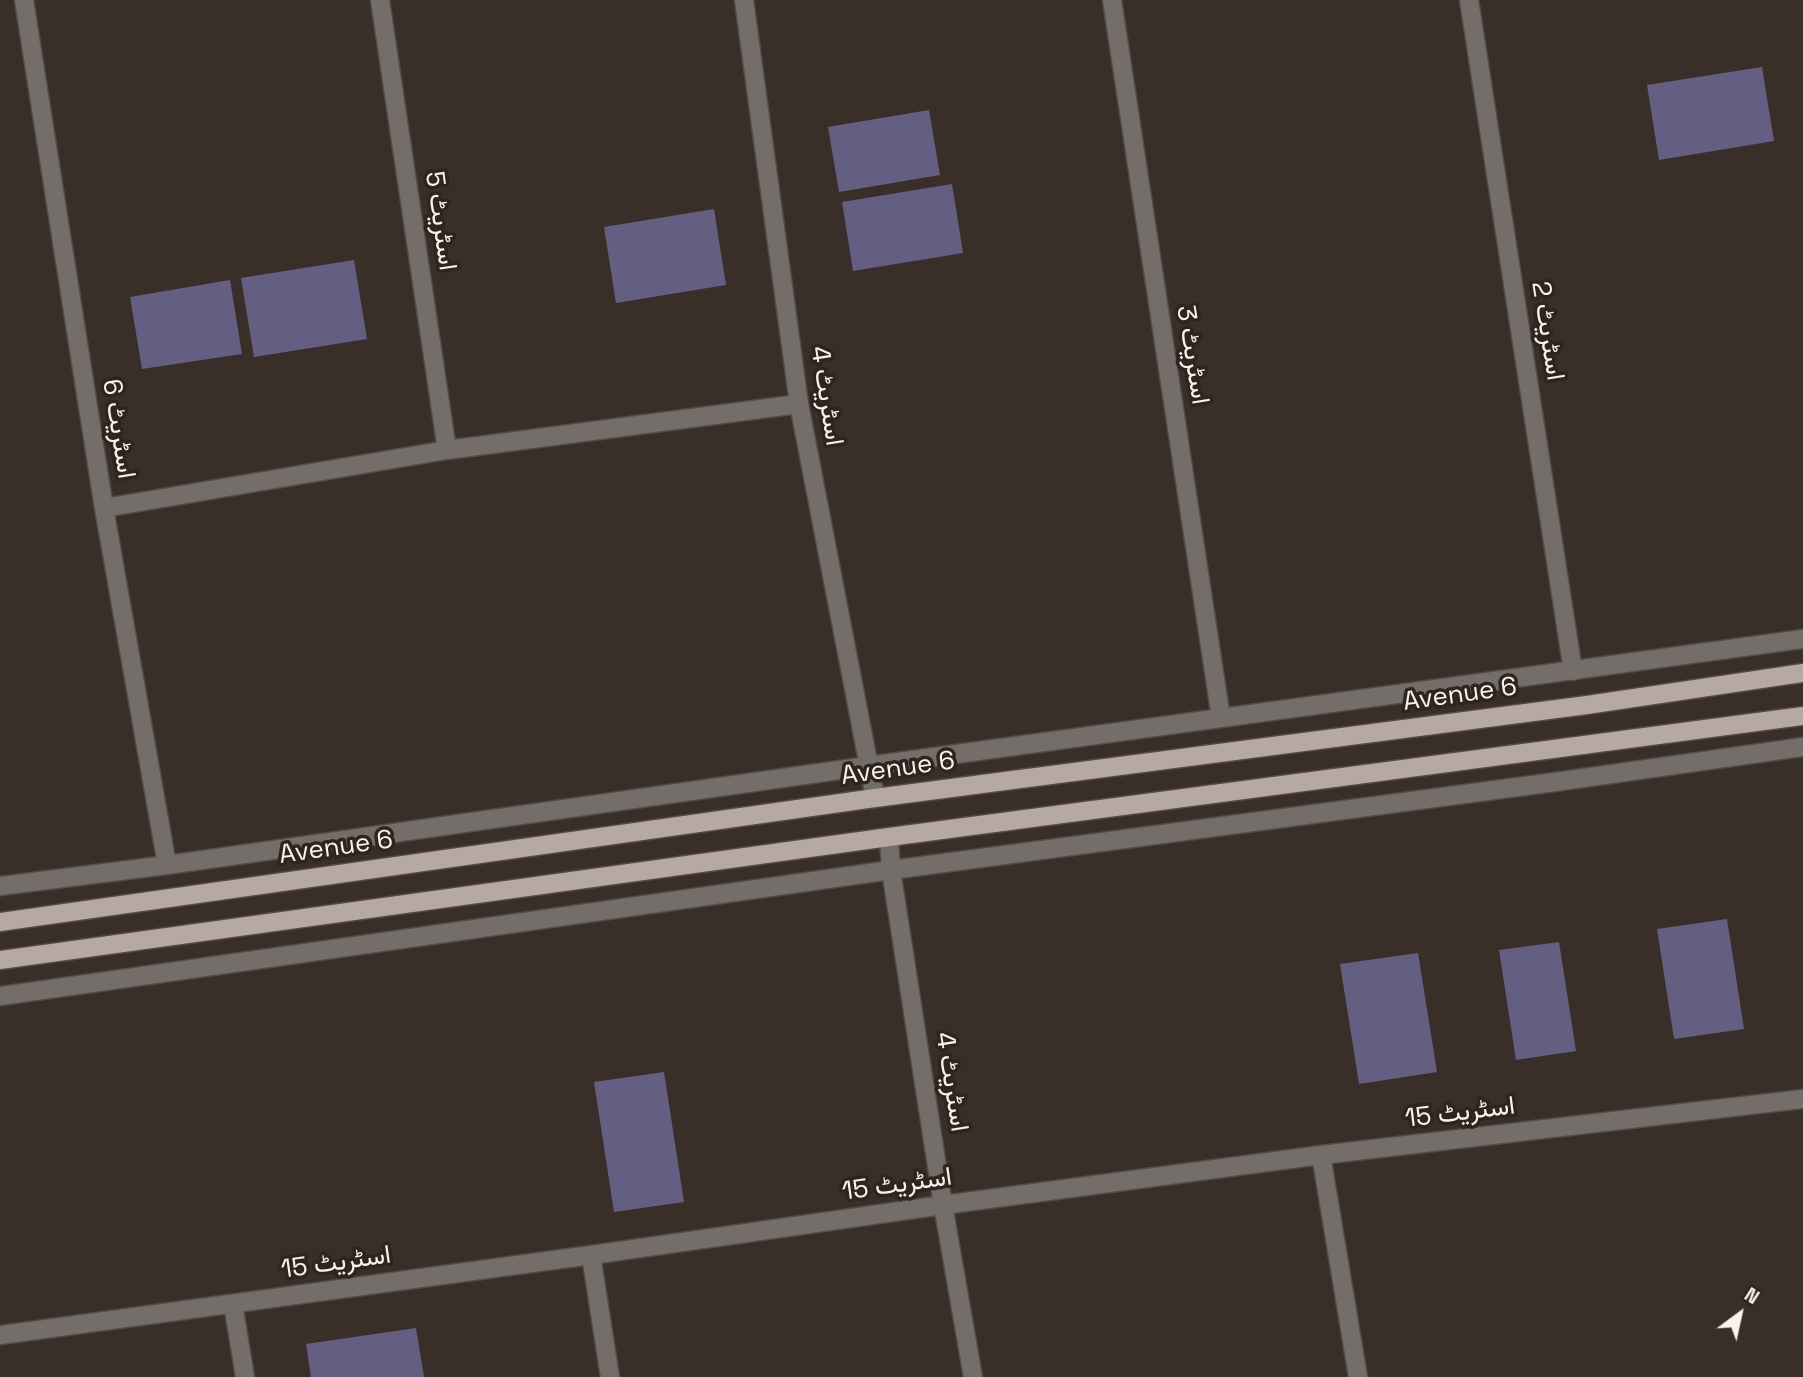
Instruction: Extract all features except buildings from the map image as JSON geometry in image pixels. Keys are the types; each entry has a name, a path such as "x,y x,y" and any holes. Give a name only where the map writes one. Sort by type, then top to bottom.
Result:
{"main road":[{"name":"Avenue 6","path":"0,922 875,798 1574,707 1803,673"},
{"path":"0,960 889,837 1803,716"}],"street":[{"name":"اسٹریٹ 6","path":"24,0 104,508 167,865"},
{"name":"اسٹریٹ 5","path":"380,0 447,450"},
{"name":"اسٹریٹ 4","path":"744,0 799,404 875,798"},
{"name":"اسٹریٹ 3","path":"1112,0 1221,718"},
{"name":"اسٹریٹ 2","path":"1469,0 1573,671"},
{"path":"104,508 447,450 799,404"},
{"path":"0,886 1803,639"},
{"path":"0,996 891,870 1803,747"},
{"name":"اسٹریٹ 4","path":"889,837 891,870 943,1205 973,1377"},
{"name":"اسٹریٹ 15","path":"0,1335 1321,1155 1803,1099"},
{"path":"1321,1155 1358,1377"},
{"path":"591,1255 610,1377"},
{"path":"233,1304 245,1377"}]}
